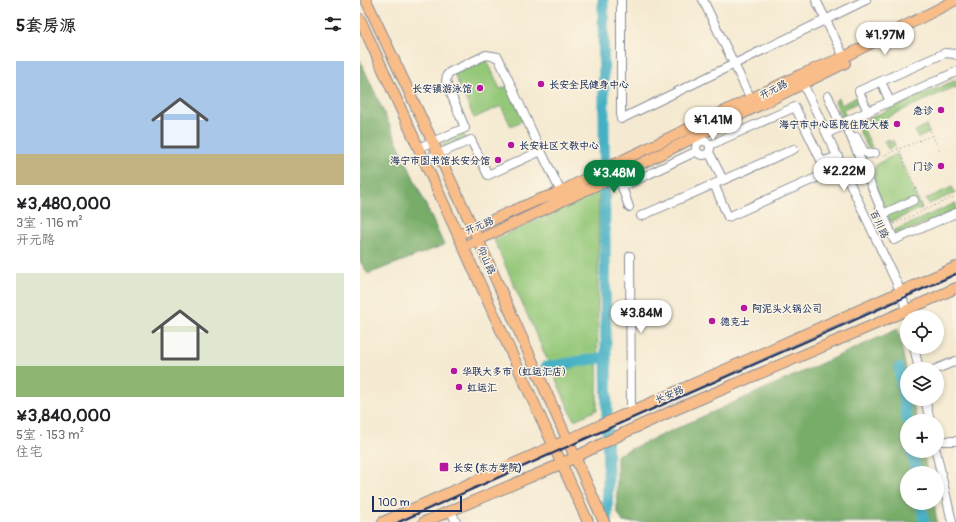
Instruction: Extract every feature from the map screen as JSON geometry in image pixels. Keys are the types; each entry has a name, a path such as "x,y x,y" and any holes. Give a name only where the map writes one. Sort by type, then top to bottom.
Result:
{"main road":[{"name":"仰山路","path":"366,0 473,228 524,346 604,522"},
{"name":"开元路","path":"463,247 699,138 802,79 956,0"},
{"name":"开元路","path":"458,235 560,192 594,174 751,99 802,79 956,8"},
{"name":"仰山路","path":"360,19 588,522"},
{"name":"长安路","path":"384,522 956,267"},
{"name":"长安路","path":"913,310 956,288"},
{"name":"长安路","path":"575,458 589,449 630,430 878,323 900,315"},
{"path":"424,522 575,458"}],"street":[{"path":"621,0 621,119 866,0"},
{"path":"703,0 751,99"},
{"path":"816,0 844,57"},
{"path":"868,112 858,91 945,53 956,55"},
{"path":"540,148 541,150 488,175 465,128 446,82 447,75 450,72 486,55 498,57 540,148 560,192"},
{"path":"827,132 840,124 956,72"},
{"name":"百川路","path":"802,79 901,292 906,310"},
{"path":"881,81 890,102"},
{"path":"828,96 840,124"},
{"path":"697,151 700,154 795,107 822,162 838,156"},
{"path":"849,120 863,150 868,154 876,156"},
{"path":"827,132 846,124 894,240 956,213"},
{"path":"418,148 465,128"},
{"path":"697,151 696,144 699,138 705,140 728,217 843,166"},
{"path":"424,160 471,140"},
{"path":"641,216 794,148"},
{"path":"622,187 697,151"},
{"path":"615,176 622,187 629,207"},
{"path":"883,214 914,200"},
{"path":"629,412 630,256"},
{"path":"944,366 956,361"},
{"path":"944,441 956,441"},
{"path":"938,458 952,522"},
{"path":"451,511 456,522"}],"path":[{"path":"928,124 940,152"},
{"path":"876,156 899,149 933,134"},
{"path":"895,140 925,210"},
{"path":"888,226 956,196"}],"green space":[{"name":"长安镇游泳馆","path":"486,58 500,89 508,86 524,120 511,126 501,106 474,118 453,72"},
{"path":"360,60 444,245 368,274 360,261"},
{"path":"956,80 956,89 954,87 863,128 872,147 868,149 856,124"},
{"path":"857,97 859,102 843,109 846,117 842,118 835,101 838,98 841,105"},
{"path":"926,125 929,133 918,138 915,131"},
{"path":"463,133 466,138 445,148 442,143"},
{"path":"889,139 890,142 893,141 895,146 888,149 884,141"},
{"path":"897,154 922,208 890,222 871,177 875,175 874,171 877,164"},
{"path":"952,187 955,193 929,204 926,199"},
{"path":"599,190 597,410 574,420 494,240"},
{"path":"956,203 956,210 900,234 896,234 893,231"},
{"path":"898,329 900,354 903,354 904,362 900,362 900,406 914,406 915,414 900,414 900,458 924,458 926,466 900,466 900,510 935,510 937,522 623,522 617,511 617,455"}],"waterway":[{"path":"603,0 608,478 607,522"},
{"path":"546,367 606,357"},
{"path":"899,368 906,414"},
{"path":"913,458 915,466"},
{"path":"922,510 924,522"}],"railway":[{"path":"399,522 956,274"}],"place":[{"name":"长安全民健身中心","path":"541,84"},
{"name":"长安镇游泳馆","path":"480,88"},
{"name":"急诊","path":"941,110"},
{"name":"海宁市中心医院住院大楼","path":"897,124"},
{"name":"长安社区文教中心","path":"511,145"},
{"name":"海宁市图书馆长安分馆","path":"498,160"},
{"name":"门诊","path":"941,166"},
{"name":"阿泥头火锅公司","path":"744,308"},
{"name":"德克士","path":"712,321"},
{"name":"华联大多市（虹运汇店）","path":"454,371"},
{"name":"虹运汇","path":"459,387"},
{"name":"长安 (东方学院)","path":"444,467"}]}
